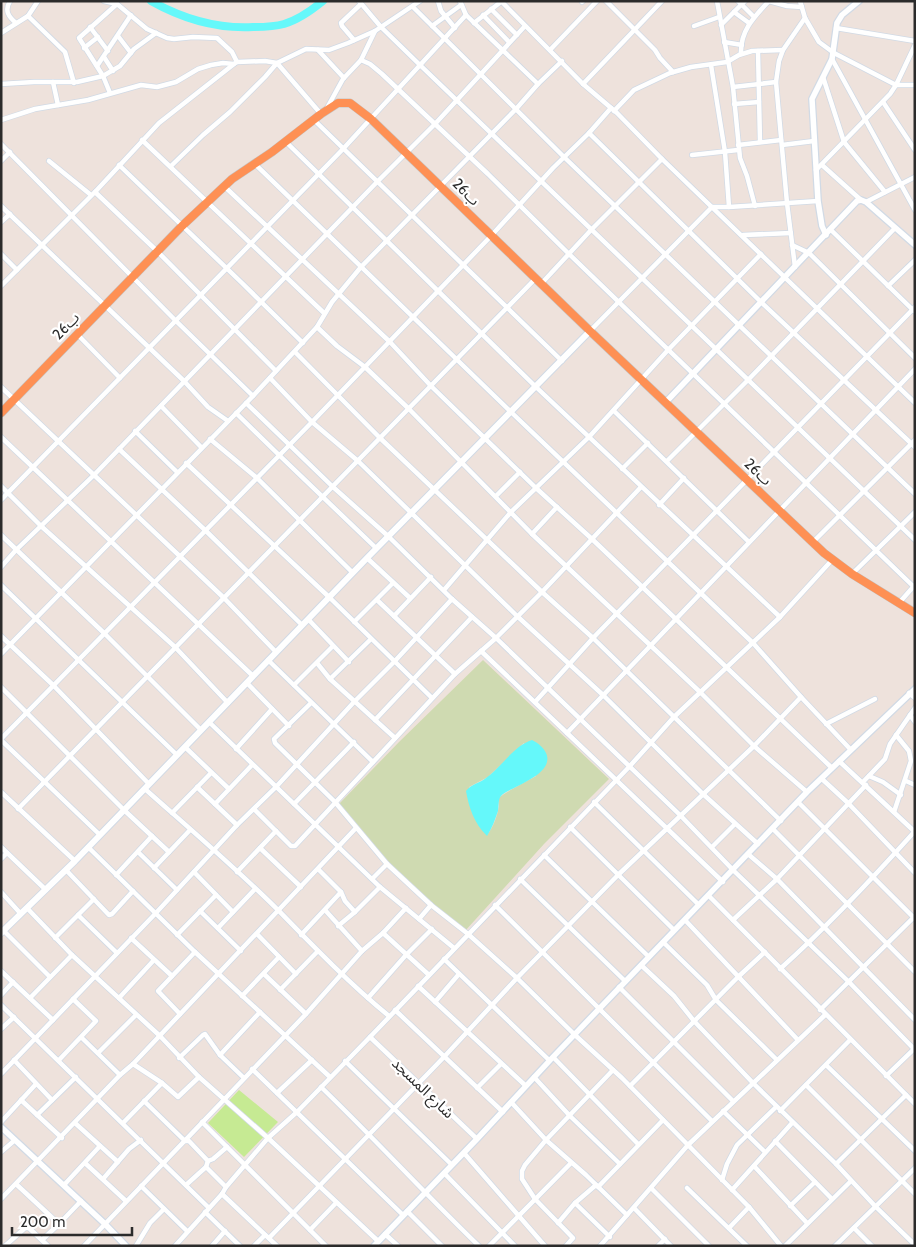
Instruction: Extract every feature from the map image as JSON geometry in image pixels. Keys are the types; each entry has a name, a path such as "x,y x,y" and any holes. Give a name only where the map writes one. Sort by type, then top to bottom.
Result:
{"highway":[{"name":"26ب","path":"1,413 157,251 224,186 286,142 324,112 338,103 346,102 355,105 372,119 491,236 812,543 852,574 915,613"}],"main road":[{"path":"2,932 75,861 352,572 590,331"}],"street":[{"path":"10,1 7,11 16,24"},
{"path":"104,1 116,4 147,29 174,40 193,37 217,38 232,52 235,63"},
{"path":"438,1 445,17 455,28"},
{"path":"474,23 501,1 583,84 613,109 915,403"},
{"path":"550,50 597,1"},
{"path":"606,1 655,50 673,72"},
{"path":"583,84 662,1"},
{"path":"717,1 733,87 740,158 755,206"},
{"path":"741,54 748,23 769,1 801,4 805,18 819,42 833,56 865,120 914,209"},
{"path":"826,236 822,226 818,200 812,99 833,56 836,28 842,15 859,1"},
{"path":"1,33 28,16 36,2"},
{"path":"354,40 341,23 360,2 421,66 542,180 591,230 915,540"},
{"path":"721,25 741,2 754,17"},
{"path":"171,166 230,112 277,63 306,49 337,48 376,31 416,3 432,26 565,158 915,494"},
{"path":"432,26 460,3 466,15 538,84"},
{"path":"110,94 104,76 79,38 116,4"},
{"path":"491,9 517,35"},
{"path":"734,12 748,23"},
{"path":"97,66 132,15"},
{"path":"1,500 372,119 466,15"},
{"path":"484,15 510,42"},
{"path":"28,16 65,52 74,83"},
{"path":"694,26 719,17"},
{"path":"795,266 776,82 779,61 783,50 805,18"},
{"path":"496,29 504,22"},
{"path":"1,567 16,550 94,475 326,234 435,124 525,26"},
{"path":"90,27 108,51"},
{"path":"836,28 915,41"},
{"path":"1,120 35,109 88,100 141,85 157,87 176,82 198,69 211,65 265,61 277,63 324,112 344,78 361,60 376,31"},
{"path":"1,84 74,83 104,76 122,64 131,53 156,33"},
{"path":"495,43 503,35"},
{"path":"118,36 131,53"},
{"path":"84,48 98,37"},
{"path":"724,42 742,45"},
{"path":"816,170 883,102 896,85 915,45"},
{"path":"318,50 344,78"},
{"path":"100,835 1,740 390,342 542,180 635,89 673,72 727,62 741,54 783,50"},
{"path":"758,51 760,142"},
{"path":"833,56 896,85 915,85"},
{"path":"104,57 113,70"},
{"path":"361,60 370,64 399,90 520,204 668,350 914,586 899,604"},
{"path":"1,654 295,352 317,327 338,294 361,267 562,61"},
{"path":"1,286 170,113 235,63"},
{"path":"711,65 725,152 730,207"},
{"path":"823,77 844,142 885,192"},
{"path":"53,82 58,105"},
{"path":"733,87 776,82"},
{"path":"734,104 759,102"},
{"path":"883,102 915,150"},
{"path":"314,120 562,361"},
{"path":"589,134 738,277 761,302 875,410 914,444 888,467 812,543"},
{"path":"142,140 208,201 324,314"},
{"path":"692,155 725,152 760,142 814,141"},
{"path":"286,142 641,488 780,617"},
{"path":"1,144 253,396"},
{"path":"1,161 10,152"},
{"path":"18,809 481,334 507,308 569,254 662,158"},
{"path":"49,161 93,193 157,251 276,371"},
{"path":"254,163 510,412 753,643 851,750"},
{"path":"822,165 915,245"},
{"path":"118,166 227,268 303,343"},
{"path":"665,403 857,202 885,192 915,177"},
{"path":"224,186 390,342 431,386 536,488 728,667 832,768"},
{"path":"590,331 712,207 755,206 818,200"},
{"path":"1,206 106,305 208,407 228,421"},
{"path":"1,222 10,214"},
{"path":"667,461 725,404 895,228"},
{"path":"535,702 593,638 914,309 831,230"},
{"path":"742,235 791,233"},
{"path":"792,245 809,253 915,358"},
{"path":"1,254 17,270"},
{"path":"444,590 511,512 589,437 668,350 761,254"},
{"path":"888,286 915,260"},
{"path":"317,327 337,346 365,367 532,534 700,692 754,746 807,792"},
{"path":"77,334 120,378"},
{"path":"295,352 339,394 380,438 626,669 781,821"},
{"path":"567,733 626,669 915,370"},
{"path":"270,378 312,422 358,461 517,616 758,844"},
{"path":"1,387 224,598 276,652"},
{"path":"246,403 288,446 388,536 680,814 914,1049 886,1076"},
{"path":"160,406 201,447"},
{"path":"614,411 749,542"},
{"path":"236,412 376,548"},
{"path":"135,432 177,472"},
{"path":"1,437 253,676"},
{"path":"210,439 257,478 352,572"},
{"path":"622,469 648,443"},
{"path":"119,449 302,625"},
{"path":"186,463 329,597 432,698"},
{"path":"496,496 520,472"},
{"path":"660,505 684,478"},
{"path":"1,486 41,526 175,647 228,703"},
{"path":"254,809 293,847 455,674 496,638 542,592 641,488"},
{"path":"532,534 557,507"},
{"path":"852,574 915,512"},
{"path":"1,536 105,634 201,730"},
{"path":"367,558 410,598"},
{"path":"174,1246 222,1194 268,1138 297,1112 370,1037 495,904 651,744 674,717 780,617 832,560"},
{"path":"394,616 431,577"},
{"path":"354,622 393,583"},
{"path":"1,585 177,755"},
{"path":"1,1074 155,914 237,825 276,787 452,599"},
{"path":"377,600 455,674"},
{"path":"375,720 472,617"},
{"path":"308,619 349,662"},
{"path":"1,636 54,685 172,813 279,911 341,974 389,1016"},
{"path":"330,679 371,639"},
{"path":"294,686 333,646"},
{"path":"481,651 723,882"},
{"path":"268,660 373,762"},
{"path":"317,663 330,679 395,738"},
{"path":"247,683 289,726"},
{"path":"1,687 124,810 169,852"},
{"path":"27,908 72,955 160,1036 179,1058 223,1100 268,1138 376,1244 424,1192 477,1140 551,1058 723,882 807,792 915,689"},
{"path":"909,693 915,698"},
{"path":"254,1246 293,1214 444,1058 542,952 680,814 754,746 801,697"},
{"path":"826,724 875,699"},
{"path":"311,703 274,741 335,802 387,864 431,905 468,934 517,978 630,1086 749,1207 783,1246 851,1181"},
{"path":"733,920 777,879 848,803 885,759 890,744 915,708"},
{"path":"236,749 272,709"},
{"path":"910,715 915,722"},
{"path":"209,722 380,887 454,948"},
{"path":"894,812 910,769 909,751 896,735"},
{"path":"294,804 354,742"},
{"path":"184,747 229,789"},
{"path":"780,969 808,944 874,877 915,831 839,761"},
{"path":"215,804 252,765"},
{"path":"172,813 211,773"},
{"path":"869,776 883,782 901,796"},
{"path":"822,779 848,803 915,873"},
{"path":"906,781 915,785"},
{"path":"197,787 237,825"},
{"path":"1,792 75,861"},
{"path":"594,802 700,905"},
{"path":"798,802 914,918 820,1010"},
{"path":"712,847 736,824"},
{"path":"570,827 674,930"},
{"path":"1,1200 120,1075 134,1064 219,975 356,828"},
{"path":"773,829 915,972"},
{"path":"154,868 190,830"},
{"path":"237,872 276,831"},
{"path":"116,875 152,836"},
{"path":"88,847 155,914 330,1078"},
{"path":"1,848 46,890"},
{"path":"260,848 301,887"},
{"path":"138,852 177,890"},
{"path":"1,859 7,853"},
{"path":"748,854 777,879 915,1020"},
{"path":"544,855 649,956"},
{"path":"372,879 387,864"},
{"path":"318,869 341,892 345,901 355,912"},
{"path":"66,870 111,915 133,891"},
{"path":"194,872 233,912"},
{"path":"520,879 625,981"},
{"path":"338,926 380,887"},
{"path":"218,928 255,889"},
{"path":"1,892 21,914"},
{"path":"301,935 341,892"},
{"path":"178,935 216,895"},
{"path":"709,896 915,1104"},
{"path":"55,938 94,899"},
{"path":"495,904 712,1121"},
{"path":"419,919 431,905"},
{"path":"84,1246 306,1014 362,951 383,933 406,908"},
{"path":"325,910 362,951"},
{"path":"200,911 241,951"},
{"path":"78,915 117,952"},
{"path":"685,920 798,1040"},
{"path":"368,998 406,954 432,929"},
{"path":"2,932 50,977"},
{"path":"383,933 429,975"},
{"path":"257,934 296,974"},
{"path":"131,938 172,976"},
{"path":"663,942 707,985 716,1000 777,1060"},
{"path":"280,990 318,951"},
{"path":"180,1014 158,991 195,952"},
{"path":"630,1086 765,952"},
{"path":"30,998 72,955"},
{"path":"242,996 279,957"},
{"path":"444,959 591,1094 638,1144"},
{"path":"119,998 154,960"},
{"path":"910,967 915,962"},
{"path":"641,965 674,996 694,1021 752,1083 836,1164 915,1245"},
{"path":"1,971 53,1020"},
{"path":"264,974 306,1014"},
{"path":"435,1002 459,974"},
{"path":"1,995 13,982"},
{"path":"418,986 526,1086"},
{"path":"619,987 733,1101"},
{"path":"58,1060 82,1038 96,1021 73,999"},
{"path":"1,1005 186,1185 225,1232 240,1246"},
{"path":"395,1010 502,1112"},
{"path":"220,1055 260,1012"},
{"path":"98,1053 136,1015"},
{"path":"600,1246 610,1237 688,1145 825,1015"},
{"path":"1,1029 14,1017"},
{"path":"179,1058 206,1034 220,1055 244,1078"},
{"name":"شارع المسجد","path":"370,1037 477,1140"},
{"path":"82,1038 120,1075"},
{"path":"780,1111 850,1040"},
{"path":"14,1060 52,1100"},
{"path":"277,1093 312,1060"},
{"path":"345,1061 452,1164"},
{"path":"134,1064 162,1083 178,1097 199,1077"},
{"path":"477,1088 501,1064"},
{"path":"826,1065 915,1151"},
{"path":"252,1070 345,1160 442,1246"},
{"path":"566,1246 573,1238 535,1199 522,1180 522,1171 546,1140 613,1070"},
{"path":"37,1115 76,1077"},
{"path":"534,1077 570,1116 620,1164"},
{"path":"123,1123 162,1083"},
{"path":"1,1122 36,1084"},
{"path":"806,1085 915,1194"},
{"path":"321,1087 370,1134 424,1192 479,1246"},
{"path":"836,1164 906,1095"},
{"path":"21,1100 62,1138"},
{"path":"144,1101 189,1141 208,1161"},
{"path":"512,1102 546,1140 627,1216"},
{"path":"722,1180 727,1164 737,1145 776,1107"},
{"path":"723,1111 765,1152"},
{"path":"558,1223 576,1203 597,1186 663,1120"},
{"path":"202,1122 326,1246"},
{"path":"75,1123 118,1162"},
{"path":"732,1190 792,1123"},
{"path":"1,1127 81,1201 126,1246"},
{"path":"1,1152 15,1140"},
{"path":"103,1179 129,1149 141,1140"},
{"path":"775,1141 832,1199"},
{"path":"64,1185 100,1146"},
{"path":"186,1185 206,1167 208,1161 227,1147"},
{"path":"464,1153 546,1246"},
{"path":"86,1163 126,1201"},
{"path":"489,1246 571,1163"},
{"path":"754,1166 807,1223"},
{"path":"206,1167 226,1187"},
{"path":"835,1246 915,1168"},
{"path":"444,1173 515,1246"},
{"path":"790,1206 814,1182"},
{"path":"16,1184 59,1224"},
{"path":"141,1186 188,1230"},
{"path":"651,1188 709,1246"},
{"path":"687,1188 747,1246"},
{"path":"222,1194 277,1246"},
{"path":"42,1240 81,1201"},
{"path":"310,1230 336,1203"},
{"path":"576,1203 610,1237"},
{"path":"729,1228 749,1207"},
{"path":"634,1208 672,1246"},
{"path":"136,1246 150,1223 164,1209"},
{"path":"5,1246 25,1228 29,1228 48,1246"},
{"path":"854,1228 872,1246"},
{"path":"212,1246 225,1232"},
{"path":"386,1234 398,1246"},
{"path":"658,1246 664,1239"}],"green space":[{"path":"483,660 609,779 544,844 465,931 428,900 381,855 339,804","holes":["524,743 536,776 499,798 496,818 487,835 469,787 488,777"]},
{"path":"239,1090 278,1122 244,1157 208,1123"}],"water":[{"path":"532,740 544,749 546,753 547,761 544,768 538,774 501,796 497,814 487,836 473,815 466,791 484,780 519,747"}],"waterway":[{"path":"151,1 175,13 200,22 239,27 268,27 284,24 305,14 323,1"}]}
